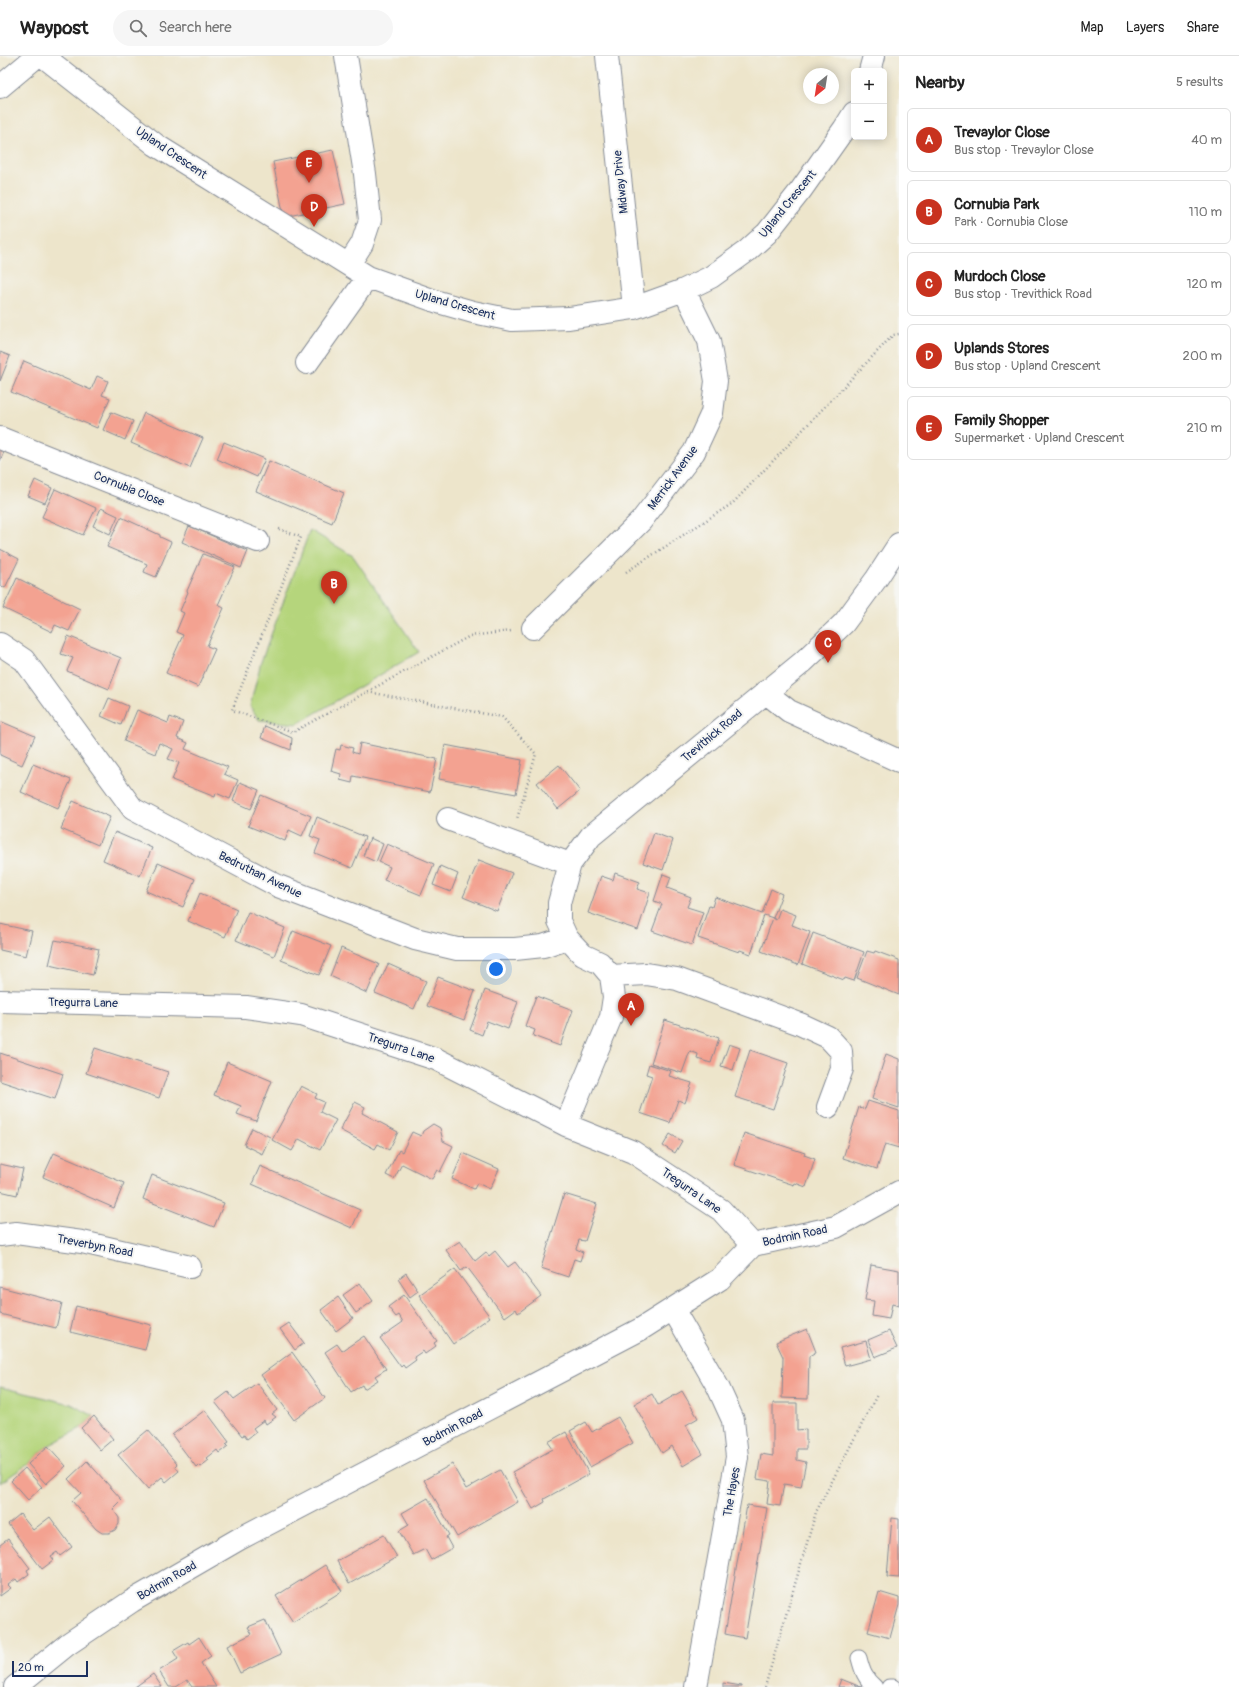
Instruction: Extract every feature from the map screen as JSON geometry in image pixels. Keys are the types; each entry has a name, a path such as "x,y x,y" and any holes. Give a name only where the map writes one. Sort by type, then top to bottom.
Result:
{"street":[{"path":"0,87 36,56"},
{"name":"Upland Crescent","path":"43,56 156,145 350,264 368,277 445,304 473,312 512,320 569,318 634,308 684,290 711,276 747,251 767,233 801,190 851,118"},
{"path":"346,56 365,174 370,220 362,244 350,264"},
{"name":"Midway Drive","path":"607,56 634,308"},
{"path":"871,68 874,56"},
{"path":"307,364 368,277"},
{"name":"Merrick Avenue","path":"533,628 641,521 694,452 712,413 716,380 709,340 684,290"},
{"name":"Cornubia Close","path":"0,438 258,541"},
{"name":"Trevithick Road","path":"567,938 559,922 559,903 570,864 591,836 803,662 844,622 877,578 899,544"},
{"name":"Bedruthan Avenue","path":"0,644 24,660 133,809 278,886 415,938 457,949 515,949 543,946 567,938"},
{"path":"765,692 789,711 899,761"},
{"path":"448,819 570,864"},
{"path":"566,1125 611,1016 614,997 611,976 600,963 583,955 567,938"},
{"path":"611,976 646,974 677,979 800,1024 828,1037 841,1051 842,1069 828,1107"},
{"name":"Tregurra Lane","path":"0,1001 246,1007 301,1015 436,1060 566,1125 633,1152 721,1210 753,1245"},
{"name":"Bodmin Road","path":"15,1687 68,1644 132,1601 239,1539 641,1329 720,1280 753,1245 836,1227 899,1192"},
{"name":"Treverbyn Road","path":"0,1235 16,1233 82,1242 190,1267"},
{"name":"The Hayes","path":"673,1309 718,1387 733,1420 737,1457 696,1687"}],"lane":[{"path":"859,1658 863,1674 875,1687"}],"path":[{"path":"621,575 733,503 893,335 899,334"},
{"path":"258,541 270,527 301,537 232,710 293,732 470,636 533,628"},
{"path":"367,692 502,717 536,754 510,841"},
{"path":"765,1687 816,1512 877,1395"}],"green space":[{"path":"310,530 353,556 419,652 297,724 259,720 250,706 261,662"},
{"path":"0,1387 71,1404 94,1416 81,1428 48,1446 28,1464 0,1483"}],"building":[{"path":"333,150 345,204 284,217 273,162"},
{"path":"0,352 10,356 0,381"},
{"path":"24,361 91,390 97,376 108,381 102,395 110,398 97,428 11,392"},
{"path":"111,412 133,421 125,440 103,430"},
{"path":"144,413 203,438 190,468 131,443"},
{"path":"224,442 265,459 257,477 217,459"},
{"path":"0,450 4,452 0,461"},
{"path":"269,461 344,493 332,523 256,491"},
{"path":"35,480 52,488 45,503 28,496"},
{"path":"55,489 96,508 83,535 42,517"},
{"path":"101,508 118,516 110,534 93,526"},
{"path":"121,517 160,535 160,537 171,542 156,577 144,572 147,564 107,547"},
{"path":"189,526 248,551 241,568 182,542"},
{"path":"0,549 19,559 5,588 0,585"},
{"path":"203,554 235,567 218,605 224,608 207,646 215,649 198,687 166,673 183,635 176,632 184,613 180,611"},
{"path":"17,578 80,609 69,631 55,625 52,632 3,608"},
{"path":"68,636 121,658 109,689 67,671 73,658 61,654"},
{"path":"109,698 128,706 121,725 101,716"},
{"path":"137,710 168,723 170,717 183,722 177,738 188,743 185,749 228,767 224,774 238,780 230,799 216,793 215,797 172,780 179,763 168,759 173,749 159,743 155,754 124,741"},
{"path":"0,721 35,736 22,765 0,755"},
{"path":"265,726 292,738 291,750 261,738"},
{"path":"360,743 437,759 430,792 353,776 352,783 340,780 341,774 331,771 336,749 340,750 341,745 353,748 352,752 358,754"},
{"path":"445,745 522,760 516,794 439,779"},
{"path":"33,764 71,780 58,808 21,792"},
{"path":"559,765 580,791 558,809 537,783"},
{"path":"240,782 259,790 251,809 233,801"},
{"path":"261,795 311,816 302,836 289,830 285,841 248,826"},
{"path":"73,801 110,817 98,845 61,829"},
{"path":"317,817 365,837 352,868 315,853 320,840 310,836"},
{"path":"115,832 152,848 140,876 103,860"},
{"path":"654,833 673,840 663,870 643,863"},
{"path":"370,838 383,844 376,862 363,856"},
{"path":"387,844 434,864 421,895 384,880 390,867 379,862"},
{"path":"479,860 512,873 497,911 463,897"},
{"path":"158,863 195,879 183,907 146,891"},
{"path":"440,866 458,874 451,892 433,885"},
{"path":"615,873 640,882 637,889 650,893 638,930 588,913 601,876 613,880"},
{"path":"663,874 671,877 667,888 691,897 687,907 703,912 692,945 652,931 662,904 654,901"},
{"path":"771,889 782,894 773,918 764,915 751,954 740,950 739,952 698,938 709,906 712,907 715,897 762,914"},
{"path":"200,893 237,909 225,937 188,921"},
{"path":"780,909 796,915 792,925 810,932 798,965 761,951 773,918 776,920"},
{"path":"248,912 285,928 274,956 236,940"},
{"path":"0,924 32,931 26,956 0,950"},
{"path":"293,931 331,946 319,975 281,960"},
{"path":"813,933 864,952 854,981 845,978 844,980 802,964"},
{"path":"55,940 99,949 93,975 49,965"},
{"path":"341,948 379,964 367,993 330,976"},
{"path":"867,951 874,953 875,951 899,960 899,995 857,978"},
{"path":"388,964 426,981 414,1009 375,993"},
{"path":"438,977 475,991 464,1020 427,1006"},
{"path":"485,990 518,1002 508,1029 487,1021 482,1035 470,1030"},
{"path":"536,996 573,1010 560,1046 533,1036 535,1030 525,1026"},
{"path":"665,1020 719,1038 711,1063 697,1059 698,1054 690,1051 682,1073 651,1063"},
{"path":"729,1044 740,1048 733,1070 721,1066"},
{"path":"95,1048 168,1072 159,1098 86,1073"},
{"path":"750,1050 788,1063 773,1109 735,1097"},
{"path":"0,1053 63,1074 55,1099 0,1081"},
{"path":"886,1054 899,1059 899,1108 872,1099"},
{"path":"227,1062 272,1081 256,1121 237,1114 241,1106 214,1095"},
{"path":"649,1064 671,1071 669,1076 692,1083 685,1103 678,1100 670,1123 640,1113 652,1076 646,1074"},
{"path":"301,1086 317,1094 315,1098 324,1102 320,1112 336,1120 320,1150 299,1139 292,1151 272,1140"},
{"path":"868,1101 899,1111 899,1148 885,1144 877,1169 843,1158 859,1107 865,1109"},
{"path":"355,1102 365,1107 362,1113 398,1132 389,1150 378,1144 375,1149 340,1130"},
{"path":"433,1124 440,1128 443,1141 453,1146 440,1172 437,1170 432,1179 402,1164 394,1179 386,1175 399,1150 402,1152 412,1132 421,1136 423,1131"},
{"path":"252,1128 270,1137 262,1154 244,1145"},
{"path":"744,1133 805,1153 804,1155 815,1159 806,1187 795,1183 794,1185 734,1165"},
{"path":"670,1134 682,1141 675,1153 663,1146"},
{"path":"54,1153 124,1183 114,1208 43,1177"},
{"path":"463,1153 499,1169 490,1189 477,1183 474,1189 452,1179"},
{"path":"0,1164 23,1169 17,1195 0,1191"},
{"path":"260,1166 360,1210 352,1228 252,1184"},
{"path":"152,1175 224,1203 214,1227 143,1199"},
{"path":"564,1194 597,1204 585,1241 579,1240 576,1249 583,1252 580,1261 574,1259 568,1277 541,1268"},
{"path":"460,1241 475,1261 486,1252 489,1256 495,1251 508,1267 515,1262 541,1296 518,1313 516,1309 505,1317 467,1267 461,1271 446,1250"},
{"path":"871,1265 899,1270 899,1306 892,1304 889,1319 872,1316 874,1301 865,1300"},
{"path":"455,1269 490,1317 453,1344 419,1295"},
{"path":"406,1273 418,1291 410,1297 398,1279"},
{"path":"360,1283 373,1301 356,1313 343,1295"},
{"path":"0,1287 62,1303 56,1328 0,1314"},
{"path":"404,1295 437,1341 434,1343 436,1346 425,1354 423,1351 414,1357 416,1360 405,1368 403,1365 401,1367 380,1338 403,1322 399,1315 396,1317 388,1307"},
{"path":"338,1297 353,1318 336,1331 321,1310"},
{"path":"76,1306 151,1325 145,1350 70,1332"},
{"path":"289,1323 304,1343 295,1350 280,1329"},
{"path":"807,1329 816,1352 809,1356 808,1399 782,1398 783,1357 776,1342"},
{"path":"889,1331 897,1348 875,1357 868,1340"},
{"path":"364,1336 386,1369 375,1376 378,1380 364,1389 362,1385 351,1392 325,1352 337,1344 342,1351"},
{"path":"866,1341 871,1359 845,1366 840,1348"},
{"path":"292,1352 325,1398 294,1420 261,1375"},
{"path":"257,1383 277,1410 272,1414 276,1417 266,1424 264,1420 253,1428 256,1432 247,1439 244,1435 242,1436 215,1402 228,1392 234,1399"},
{"path":"682,1391 698,1418 686,1425 703,1454 683,1466 672,1446 662,1453 634,1404 652,1394 658,1405"},
{"path":"773,1403 797,1403 797,1430 806,1429 806,1449 797,1449 797,1460 806,1462 801,1487 784,1484 780,1506 767,1504 770,1481 757,1479 761,1454 773,1456"},
{"path":"205,1410 229,1442 226,1444 228,1446 219,1453 217,1450 207,1458 209,1460 200,1467 198,1465 196,1467 172,1435"},
{"path":"94,1416 113,1439 100,1450 81,1428"},
{"path":"618,1417 633,1443 590,1467 570,1431 586,1422 592,1432"},
{"path":"148,1430 177,1464 175,1466 179,1471 166,1482 162,1477 148,1489 118,1455"},
{"path":"566,1432 589,1474 544,1499 545,1502 533,1509 512,1472 553,1449 548,1442"},
{"path":"48,1446 66,1466 46,1484 28,1464"},
{"path":"87,1461 122,1500 113,1509 119,1518 119,1524 115,1530 109,1533 102,1533 96,1529 72,1501 81,1493 68,1479"},
{"path":"452,1464 466,1489 500,1470 518,1502 457,1537 424,1480"},
{"path":"25,1468 42,1487 28,1500 11,1481"},
{"path":"428,1498 449,1535 446,1537 452,1548 431,1560 425,1549 413,1555 399,1531 409,1525 402,1513"},
{"path":"747,1505 767,1508 745,1638 725,1634"},
{"path":"20,1514 33,1530 50,1517 72,1547 60,1556 57,1552 51,1556 54,1560 42,1569 8,1524"},
{"path":"892,1518 899,1519 899,1578 887,1577"},
{"path":"384,1535 397,1557 349,1584 337,1561"},
{"path":"8,1539 30,1568 27,1570 29,1574 18,1582 16,1579 8,1585 11,1588 0,1596 0,1545"},
{"path":"325,1565 342,1591 293,1622 276,1596"},
{"path":"879,1592 899,1598 899,1605 890,1638 868,1632"},
{"path":"265,1620 281,1654 240,1673 227,1646 252,1634 248,1627"},
{"path":"199,1637 211,1656 201,1663 216,1687 192,1687 187,1680 176,1687 169,1687 159,1671 178,1659 173,1651 188,1642 189,1644"},
{"path":"153,1674 162,1687 135,1687"},
{"path":"841,1679 861,1687 838,1687"},
{"path":"723,1683 742,1686 742,1687 723,1687"}],"place":[{"name":"Family Shopper","path":"309,183"},
{"name":"Uplands Stores","path":"314,227"},
{"name":"Cornubia Park","path":"334,604"},
{"name":"Murdoch Close","path":"828,663"},
{"name":"Trevaylor Close","path":"631,1026"}]}
